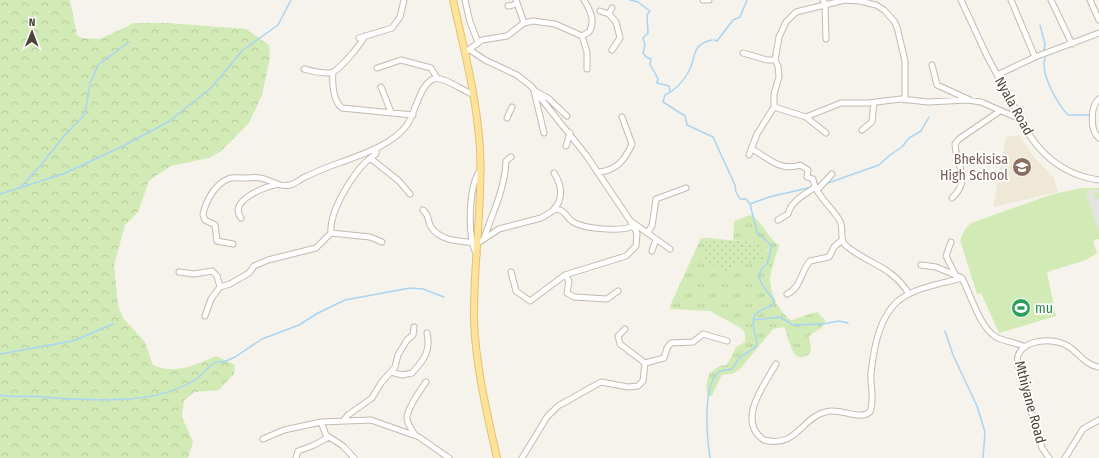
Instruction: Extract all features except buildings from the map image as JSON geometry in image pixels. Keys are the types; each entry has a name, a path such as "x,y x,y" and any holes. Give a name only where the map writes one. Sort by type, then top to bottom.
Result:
{"main road":[{"path":"453,0 467,51 472,94 478,124 481,170 475,243 477,255 474,315 476,352 497,458"}],"street":[{"path":"359,38 392,28 400,17 404,0"},
{"path":"465,0 470,22 478,42"},
{"path":"582,36 589,32 592,24 591,12 584,0"},
{"path":"703,0 709,0"},
{"path":"749,155 757,134 774,107 774,94 779,74 775,60 781,31 788,19 796,12 815,9 824,2 845,0 860,1 876,5 890,16 897,27 905,60 905,100"},
{"name":"Nyala Road","path":"961,0 997,75 1020,119 1037,147 1053,162 1072,174 1086,179 1099,180"},
{"path":"1011,0 1035,58"},
{"path":"1051,0 1072,44"},
{"path":"1090,0 1099,20"},
{"path":"508,6 516,2 524,24"},
{"path":"824,2 826,39"},
{"path":"609,14 612,8"},
{"path":"600,11 609,14 616,22 620,38 612,50"},
{"path":"511,272 516,291 530,301 566,275 619,260 630,254 637,242 637,233 598,172 570,133 534,90 517,75 467,51 478,42 486,39 507,36 524,24 536,21 555,24 582,36 587,52 586,69"},
{"path":"997,75 1035,58 1099,33"},
{"path":"304,69 322,73 333,72 356,50 365,36"},
{"path":"743,53 767,60 775,60"},
{"path":"378,68 396,61 404,61 431,68 437,78"},
{"path":"932,65 937,84 970,100"},
{"path":"333,72 332,82 340,107 413,115"},
{"path":"241,218 239,209 249,195 256,190 275,185 279,186 294,184 330,166 376,148 399,133 413,115 424,88 430,80 437,78 446,80 459,89 472,94"},
{"path":"381,87 391,112"},
{"path":"534,90 548,98 567,116"},
{"path":"534,90 544,133"},
{"path":"1099,99 1094,104 1093,122 1094,133 1099,138"},
{"path":"806,117 838,103 874,103 905,100 922,102 970,100 981,102 1020,119"},
{"path":"862,130 872,122 874,103"},
{"path":"507,118 512,107"},
{"path":"774,107 806,117 826,133"},
{"path":"952,198 960,189 962,179 955,144 959,139 1000,111"},
{"path":"598,172 607,172 617,166 622,161 632,144 622,117"},
{"path":"566,146 570,133"},
{"path":"204,316 211,299 220,287 230,284 232,281 249,273 254,266 268,260 316,248 331,233 337,206 359,170 376,154 376,148"},
{"path":"752,149 781,166 792,168 800,165 808,170 807,177 814,179 816,187 840,221 842,240 848,247 890,271 910,294"},
{"path":"484,238 498,202 506,161 511,157"},
{"path":"370,158 399,181 410,194"},
{"path":"424,210 429,215 432,228 441,237 475,243 499,229 541,218 559,205 561,195 557,178 554,173"},
{"path":"778,220 788,214 790,208 796,200 824,182 832,174"},
{"path":"233,244 216,240 216,225 205,220 203,215 207,201 221,184 228,179 256,178 268,180 275,185"},
{"path":"647,233 652,226 656,199 686,188"},
{"path":"552,211 561,210 574,223 593,227 622,230 632,224"},
{"path":"632,224 670,249"},
{"path":"331,233 370,237 382,242"},
{"path":"652,251 656,239"},
{"path":"787,294 796,287 810,261 829,257 835,245 842,240"},
{"path":"951,242 946,256 955,274"},
{"path":"921,265 936,267 962,278 976,308 991,334 1025,347 1040,341 1061,342 1072,348 1087,363 1099,367"},
{"path":"179,272 194,274 212,271 217,276 220,287"},
{"path":"566,275 568,281 567,293 574,297 607,299 618,291"},
{"path":"776,364 760,391 751,418 755,431 764,440 786,441 797,433 806,422 824,412 834,411 860,416 868,414 872,405 871,374 876,344 891,309 910,294 962,278"},
{"path":"344,420 348,415 372,398 381,383 396,365 398,355 407,340 413,335 414,327"},
{"path":"624,329 618,336 620,344 645,363"},
{"path":"391,372 402,375 412,373 428,352 429,347 427,333"},
{"path":"645,363 664,358 667,348 671,343 693,342 703,334 728,341"},
{"name":"Mthiyane Road","path":"1025,347 1018,354 1017,361 1042,448 1049,458"},
{"path":"522,458 547,417 558,406 601,382 628,387 638,386 643,380 645,363"},
{"path":"415,435 409,425 407,416 420,389 426,382"},
{"path":"264,439 284,430 321,422 371,420 415,435 449,458"},
{"path":"1065,458 1083,429 1099,420"},
{"path":"321,422 328,437 345,448 354,458"},
{"path":"296,458 298,451 312,446 328,437"}],"shaded area":[{"name":"Bhekisisa High School","path":"1019,135 1034,157 1054,178 1058,192 993,207 1006,137"},
{"path":"1092,189 1099,190 1099,193 1094,193 1093,196 1097,197 1099,201 1099,233 1086,192"}],"green space":[{"path":"0,0 70,0 77,35 82,38 100,39 134,23 168,23 246,29 269,45 270,58 262,95 249,123 220,152 209,158 171,166 149,181 138,212 125,225 114,265 118,305 123,318 145,342 153,365 170,369 185,368 216,356 235,365 234,374 219,390 195,392 184,400 182,417 193,442 188,458 0,458"},
{"path":"1081,188 1099,188 1099,239 1093,241 1097,253 1086,260 1047,272 1056,316 999,333 981,293 977,294 960,240 965,229 971,223 1050,195"},
{"path":"750,215 757,220 771,238 779,245 772,266 770,285 773,296 779,307 791,320 817,312 826,321 821,328 809,336 811,351 807,356 801,357 797,356 791,348 784,327 773,329 741,368 734,373 722,375 712,395 708,396 706,387 709,374 719,366 727,365 736,347 745,342 745,333 741,328 710,311 671,309 670,306 701,238 707,238 702,261 731,272 733,263 766,251 762,250 762,243 733,240 734,221"},
{"path":"707,238 762,243 762,250 766,251 763,261 733,263 731,273 702,261"}],"waterway":[{"path":"0,194 63,174 121,147 168,122 210,89 243,50 278,25 291,0"},
{"path":"630,0 638,2 650,11 647,15 648,33 643,38 645,45 643,53 646,57 651,59 650,64 658,79 657,83 669,86 670,92"},
{"path":"714,40 717,41 733,20 740,17 747,0"},
{"path":"1040,25 1045,44 1044,51"},
{"path":"710,458 707,425 710,388 720,371 731,369 744,354 756,346 757,340 753,322 754,318 758,312 774,304 774,300 763,286 760,277 762,268 767,264 772,246 757,232 750,204 746,199 740,199 736,192 735,185 713,137 687,125 685,116 663,102 665,95 676,88 687,75 697,48 705,42 712,40"},
{"path":"20,188 64,136 85,114 90,84 98,65 129,42"},
{"path":"1045,58 1044,65 1047,80 1050,88 1064,110 1068,115 1090,115"},
{"path":"825,184 879,165 902,147 909,138 921,131 929,117"},
{"path":"750,204 769,197 812,187"},
{"path":"0,395 102,400 144,397 164,393 182,387 199,377 215,362 224,362 235,357 262,339 299,325 318,313 345,300 410,288 423,289 444,297"},
{"path":"753,320 780,317 793,325 823,324 839,321 848,323"},
{"path":"0,354 73,341 113,324"},
{"path":"945,331 953,355 977,406 985,432 983,458"}],"place":[{"name":"Bhekisisa High School","path":"1022,167"},
{"name":"mu","path":"1021,308"}]}
